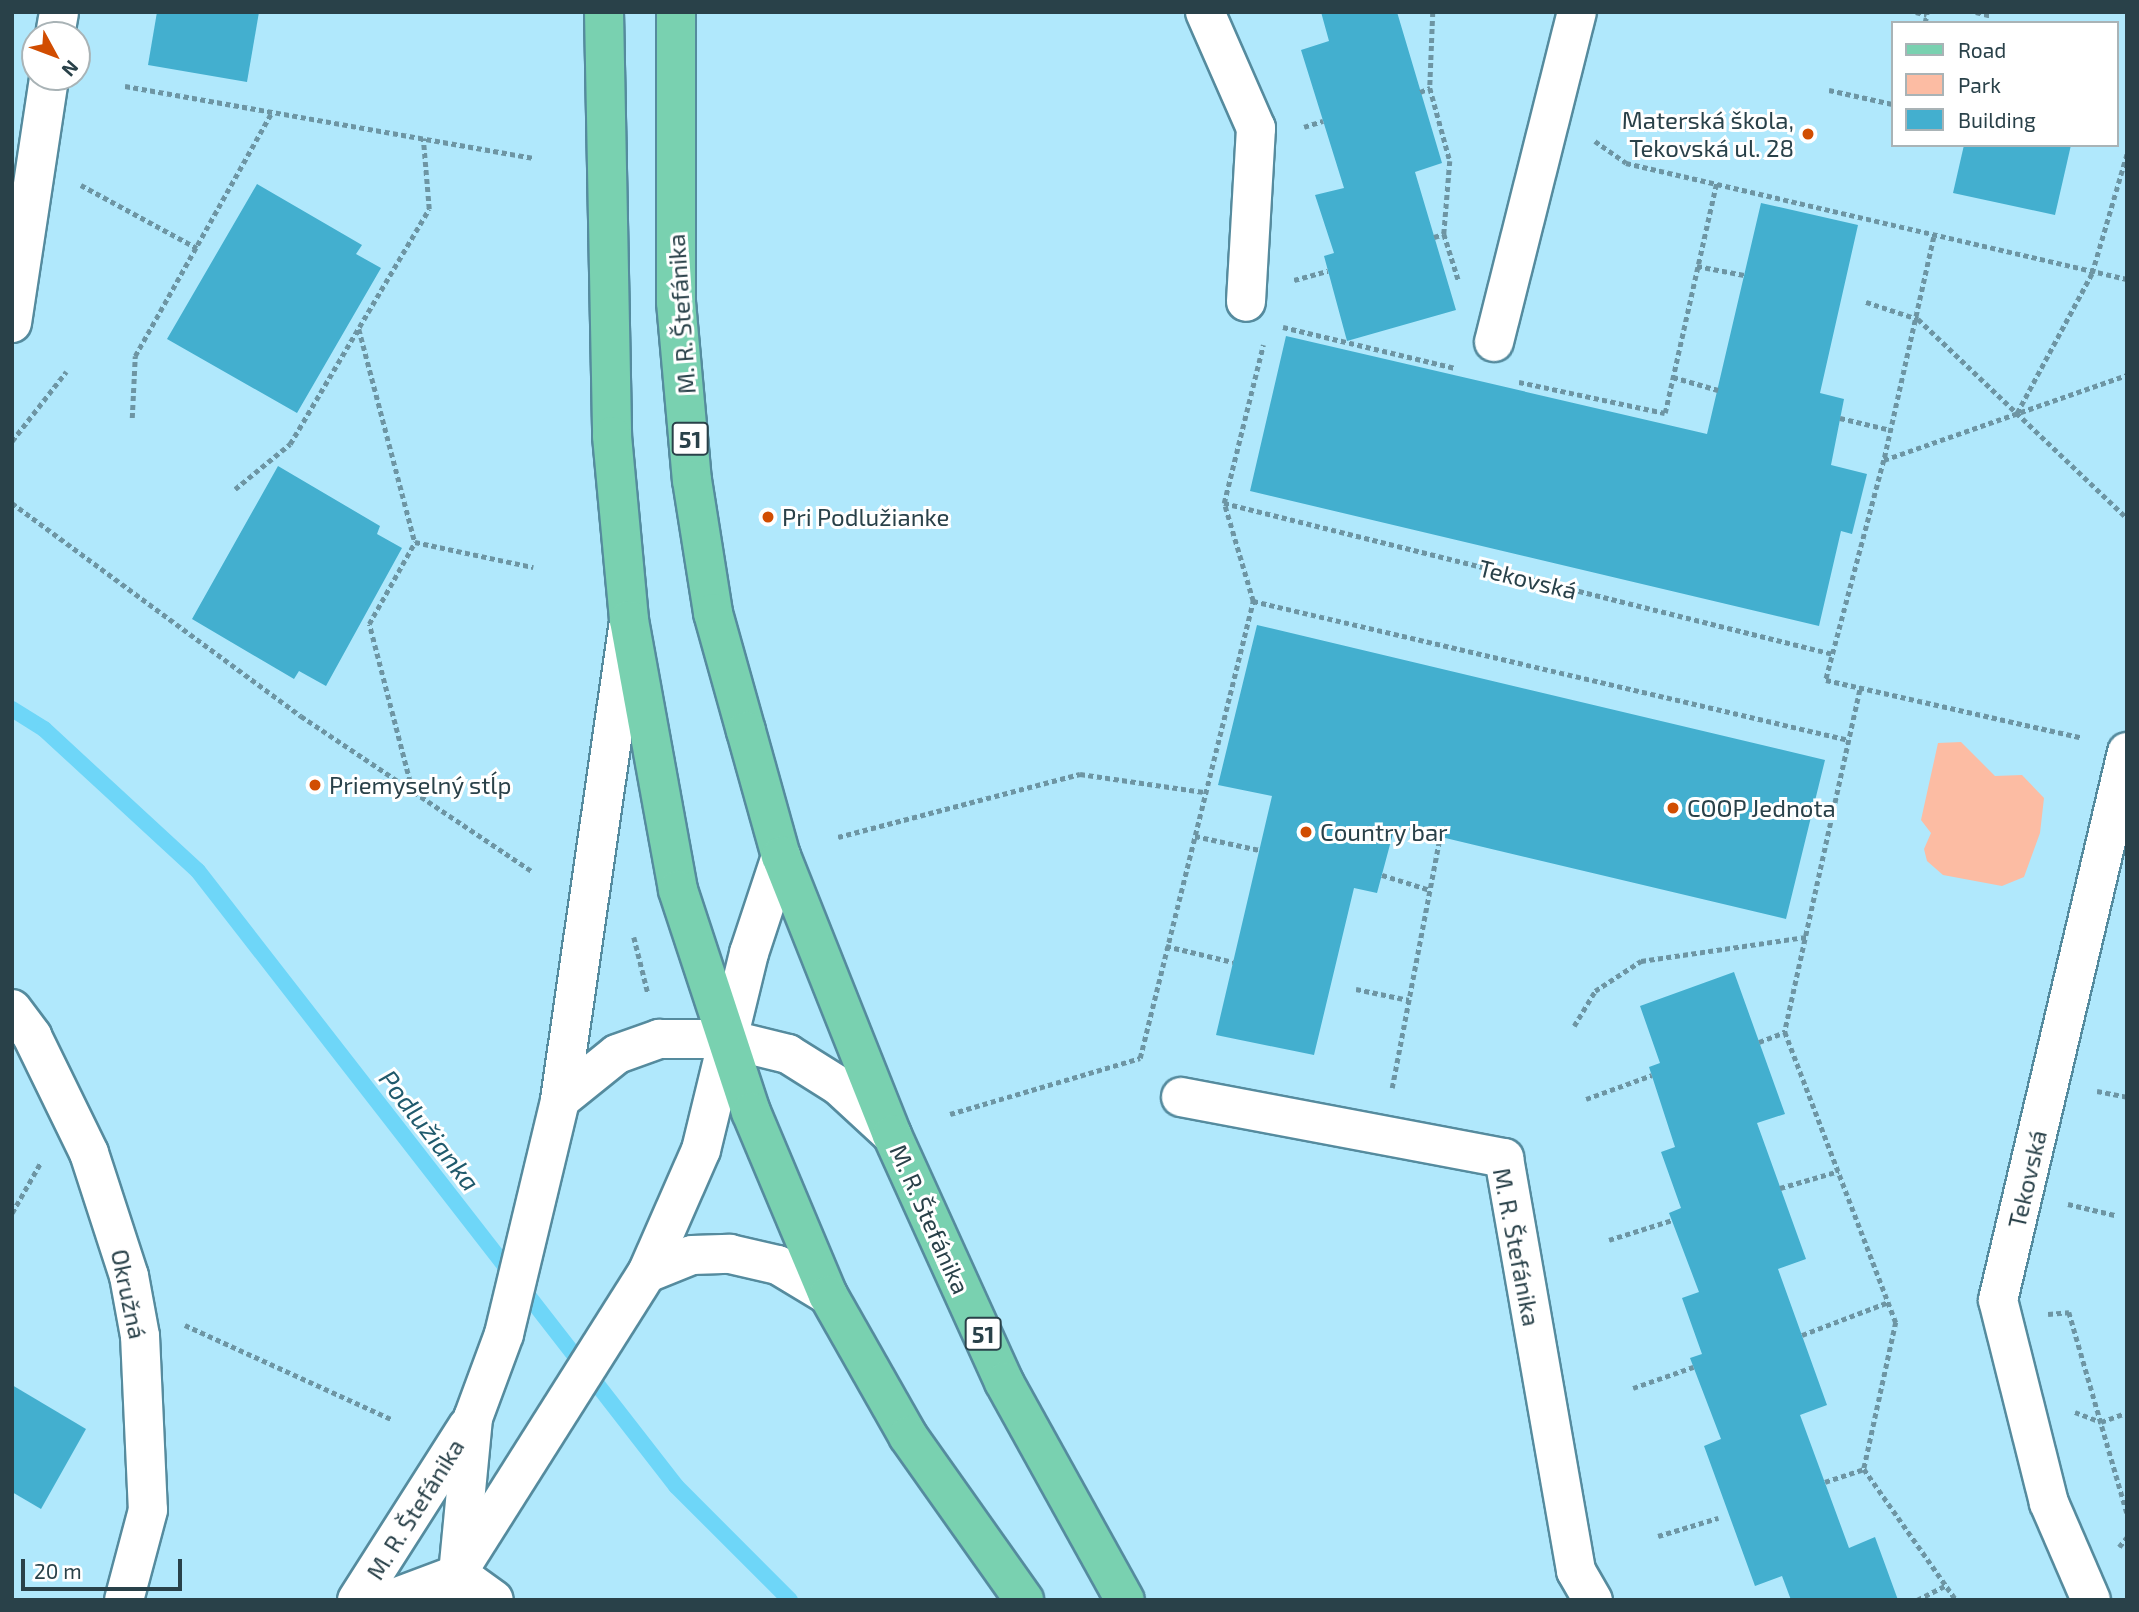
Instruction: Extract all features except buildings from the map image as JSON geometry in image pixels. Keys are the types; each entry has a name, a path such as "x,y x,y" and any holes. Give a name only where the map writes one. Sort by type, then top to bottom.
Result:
{"main road":[{"name":"M. R. Štefánika","path":"604,12 612,436 629,620 673,868 727,1039 778,1184 828,1295 908,1436 1024,1600"},
{"name":"M. R. Štefánika","path":"676,12 676,302 700,546 713,613 782,856 892,1135 1004,1382 1125,1600"}],"street":[{"path":"1205,12 1256,128 1246,302"},
{"path":"1494,342 1577,12"},
{"path":"12,323 47,91"},
{"name":"M. R. Štefánika","path":"389,1600 449,1587 473,1418 504,1334 560,1100 629,620"},
{"name":"Tekovská","path":"2091,1600 2049,1503 1998,1300 2127,752"},
{"path":"494,1600 449,1587 648,1273 701,1150 727,1039 782,856"},
{"name":"Okružná","path":"12,1009 32,1036 89,1153 130,1276 140,1336 148,1510 124,1600"},
{"name":"M. R. Štefánika","path":"560,1100 617,1054 659,1039 727,1039 788,1054 839,1086 892,1135"},
{"name":"M. R. Štefánika","path":"1181,1097 1504,1158 1576,1571 1593,1600"},
{"name":"M. R. Štefánika","path":"648,1273 692,1255 730,1254 778,1265 828,1295"},
{"name":"M. R. Štefánika","path":"357,1600 473,1418"}],"path":[{"path":"1433,12 1430,88 1450,161 1444,234 1462,292"},
{"path":"1916,12 1927,13"},
{"path":"1976,12 1992,16"},
{"path":"125,86 534,158"},
{"path":"1420,92 1430,88"},
{"path":"1829,90 1890,104"},
{"path":"132,418 135,356 272,112"},
{"path":"1593,134 1595,143 1626,163 1934,237 2127,279"},
{"path":"235,489 290,444 429,209 423,138"},
{"path":"2017,413 2092,273 2127,153"},
{"path":"37,157 197,248"},
{"path":"1434,237 1444,234"},
{"path":"1934,237 1918,319 1884,460 1826,680 1860,690 2087,738"},
{"path":"1697,266 1744,275"},
{"path":"1284,282 1328,271"},
{"path":"1866,302 1918,319 2127,518"},
{"path":"359,328 415,542 369,624 412,791"},
{"path":"950,1114 1140,1058 1253,601 1224,503 1265,337"},
{"path":"12,441 66,372"},
{"path":"1884,460 2127,376"},
{"path":"1673,377 1718,390"},
{"path":"1840,418 1891,430"},
{"path":"12,503 301,716 532,871"},
{"name":"Tekovská","path":"1224,503 1833,654"},
{"path":"415,542 533,567"},
{"path":"1253,601 1849,740"},
{"path":"1860,690 1785,1032 1896,1322 1864,1469 1956,1600"},
{"path":"838,837 1080,774 1204,792"},
{"path":"1195,836 1260,850"},
{"path":"1383,1136 1440,841"},
{"path":"1382,875 1430,890"},
{"path":"632,932 649,999"},
{"path":"1574,1026 1595,991 1641,961 1806,937"},
{"path":"1166,946 1233,962"},
{"path":"1356,989 1409,1000"},
{"path":"1759,1042 1785,1032"},
{"path":"1586,1099 1651,1075"},
{"path":"12,1213 45,1154"},
{"path":"1780,1188 1839,1171"},
{"path":"1609,1240 1672,1220"},
{"path":"1802,1335 1889,1302"},
{"path":"2002,1317 2069,1312 2127,1513"},
{"path":"140,1336 184,1325 393,1420"},
{"path":"1633,1388 1693,1367"},
{"path":"1825,1482 1864,1469"},
{"path":"1658,1536 1718,1518"},
{"path":"1917,1600 1946,1585"}],"green space":[{"path":"1961,742 1995,776 2022,775 2044,798 2040,833 2024,877 2002,886 1943,875 1927,861 1924,849 1931,833 1921,820 1938,743"}],"waterway":[{"name":"Podlužianka","path":"12,709 44,729 198,871 676,1486 790,1600"}],"place":[{"name":"Materská škola, Tekovská ul. 28","path":"1808,134"},
{"name":"Pri Podlužianke","path":"768,517"},
{"name":"Priemyselný stĺp","path":"315,785"},
{"name":"COOP Jednota","path":"1673,808"},
{"name":"Country bar","path":"1306,832"}]}
